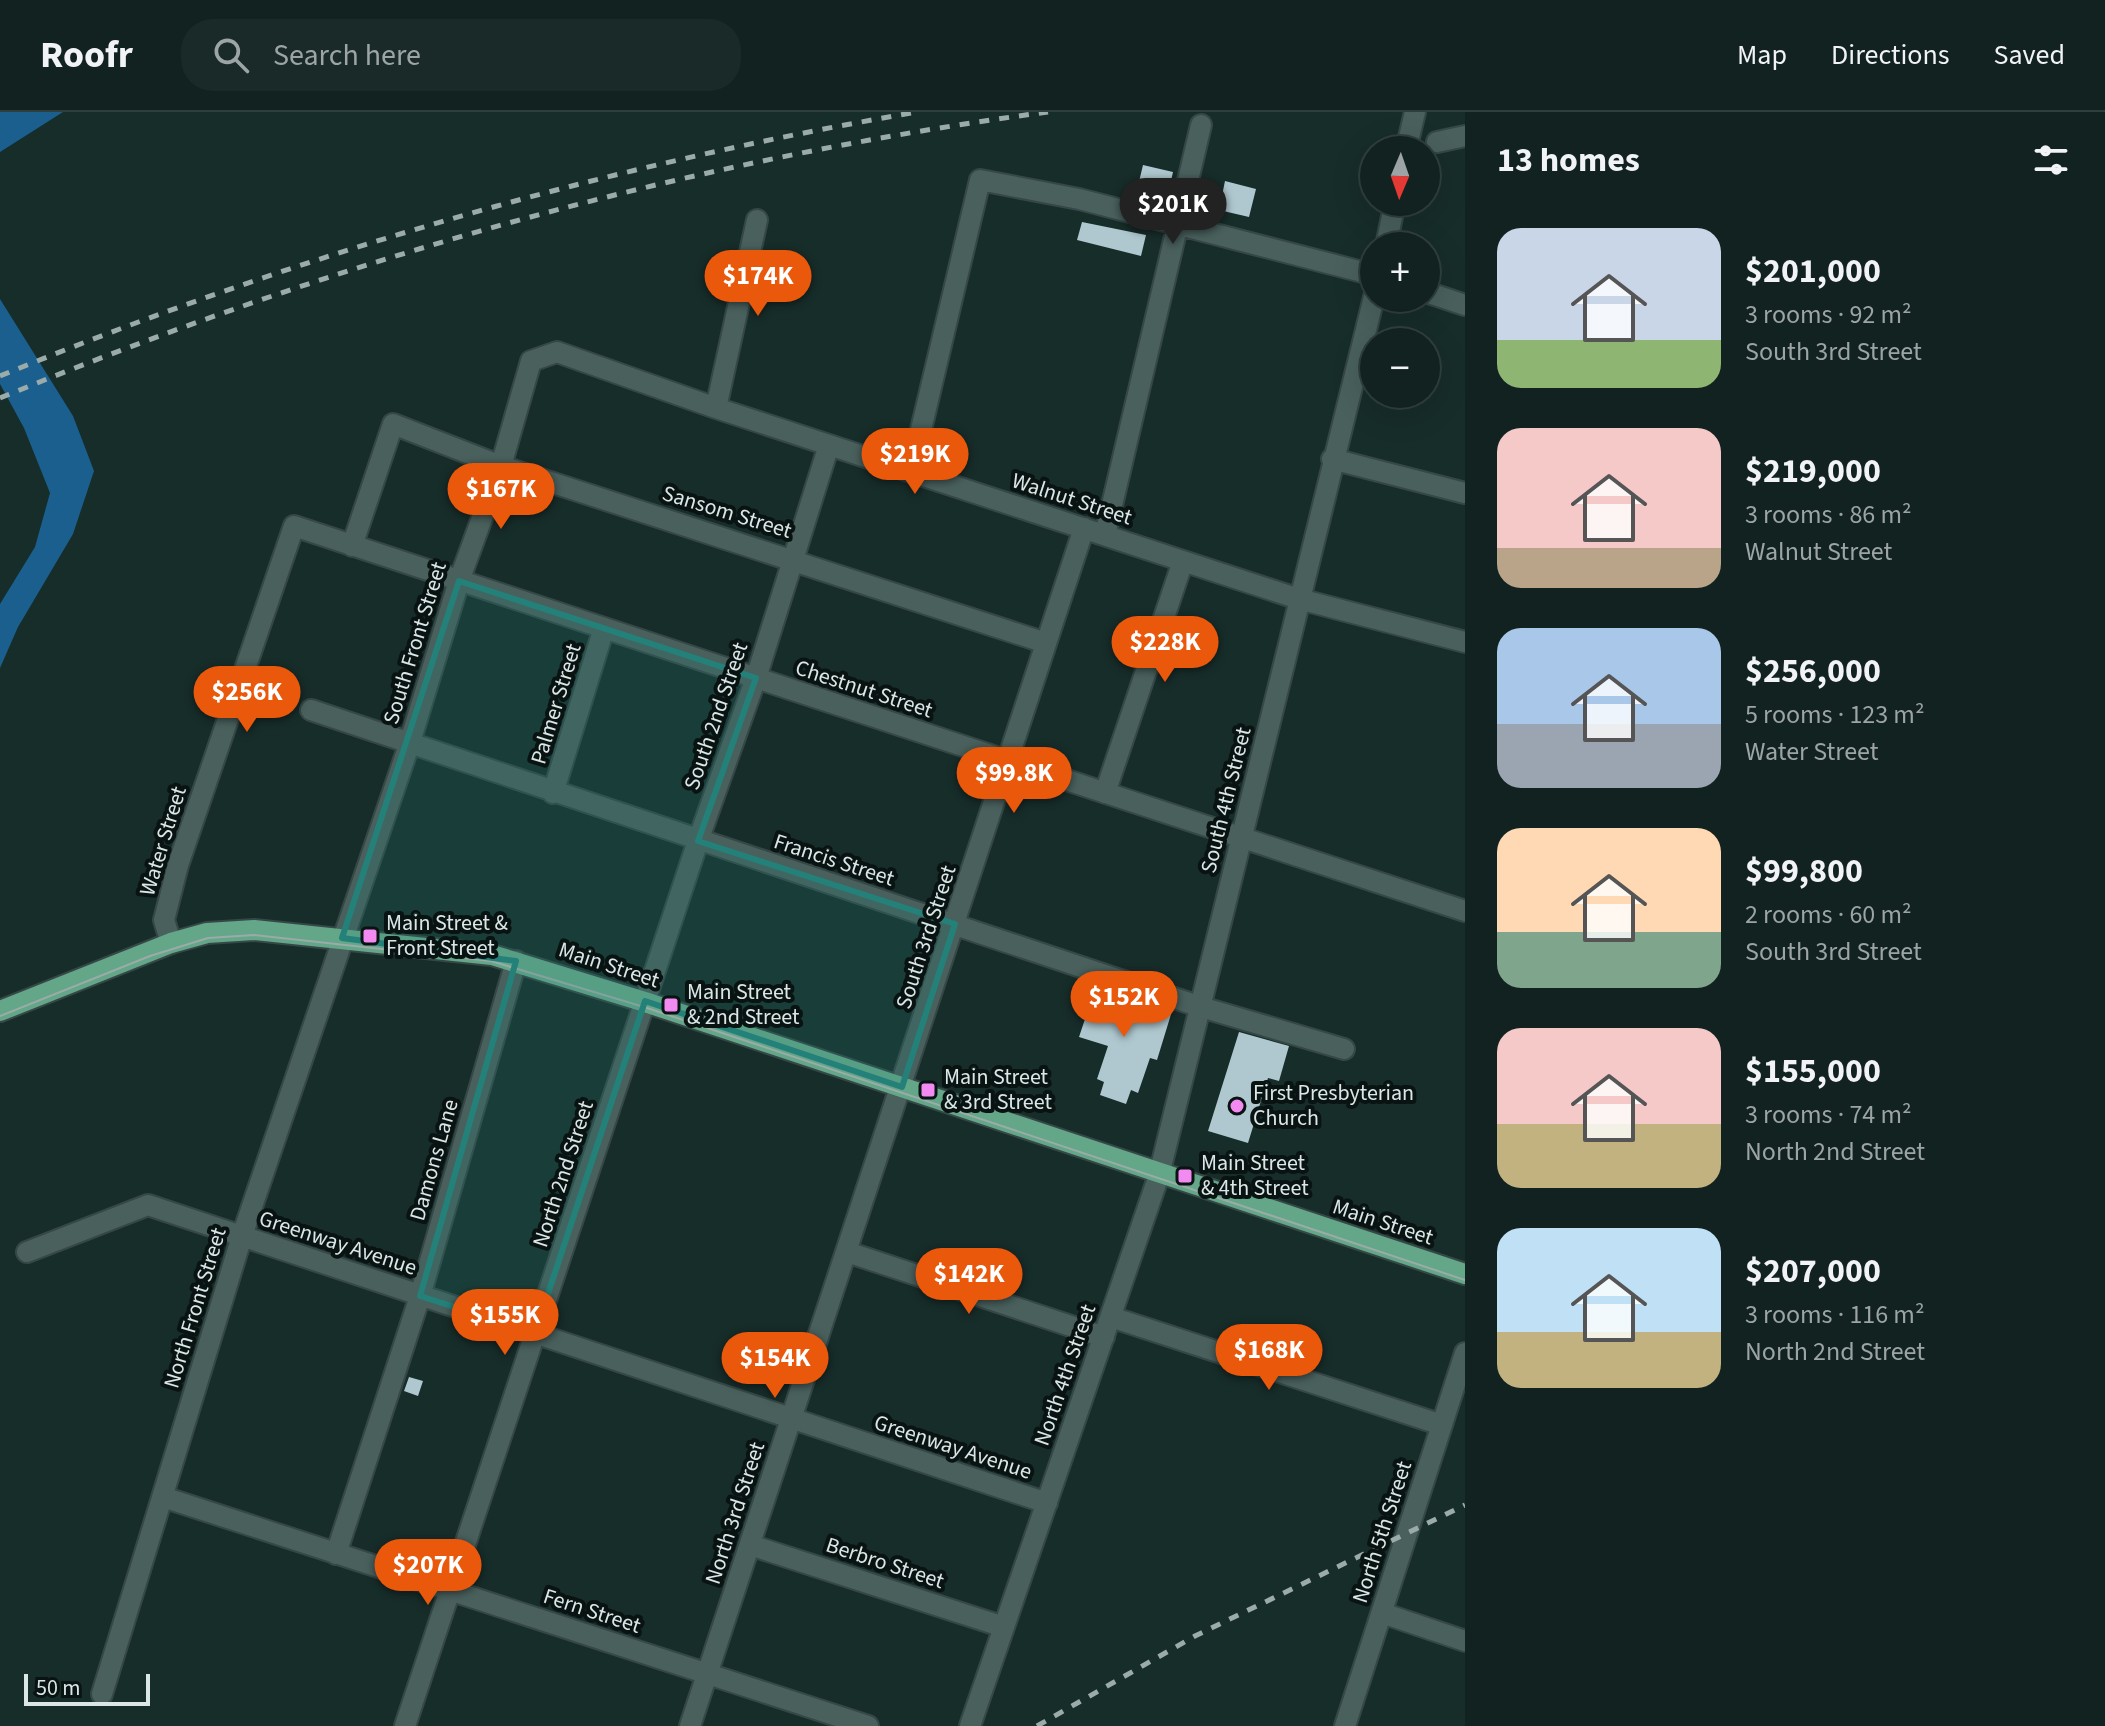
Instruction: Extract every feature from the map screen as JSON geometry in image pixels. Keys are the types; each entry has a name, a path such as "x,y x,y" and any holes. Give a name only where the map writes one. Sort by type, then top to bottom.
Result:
{"main road":[{"name":"Main Street","path":"0,1011 171,943 229,930 342,938 516,961 1465,1274"}],"street":[{"path":"1409,136 1415,112"},
{"path":"1105,535 1201,125"},
{"path":"1440,141 1465,136"},
{"path":"911,472 980,180 1079,199 1360,271"},
{"path":"716,408 757,220"},
{"path":"1440,297 1465,305"},
{"name":"South 4th Street","path":"1159,1175 1370,312"},
{"name":"Walnut Street","path":"531,361 557,352 716,408 1299,599 1465,642"},
{"name":"South Front Street","path":"342,938 409,745 459,581 501,466 531,361"},
{"name":"Sansom Street","path":"352,546 393,424 501,466 793,558 1046,643"},
{"name":"South 2nd Street","path":"645,1002 756,678 829,445"},
{"path":"1332,459 1465,493"},
{"name":"Chestnut Street","path":"294,526 1465,911"},
{"name":"Water Street","path":"171,943 164,920 178,865 294,526"},
{"name":"South 3rd Street","path":"902,1087 1084,528"},
{"path":"1105,793 1183,561"},
{"name":"Palmer Street","path":"553,793 604,628"},
{"name":"Francis Street","path":"311,710 1201,1007 1344,1049"},
{"name":"North Front Street","path":"102,1694 242,1236 342,938"},
{"name":"Damons Lane","path":"336,1554 420,1296 516,961"},
{"name":"North 2nd Street","path":"405,1726 645,1002"},
{"name":"North 3rd Street","path":"690,1726 902,1087"},
{"name":"North 4th Street","path":"970,1726 1159,1175"},
{"name":"Greenway Avenue","path":"27,1252 148,1205 1047,1503"},
{"path":"847,1252 1104,1337"},
{"path":"1111,1317 1442,1425"},
{"name":"North 5th Street","path":"1345,1726 1465,1353"},
{"name":"Fern Street","path":"163,1497 868,1726"},
{"name":"Berbro Street","path":"750,1545 1004,1627"},
{"path":"1382,1613 1465,1641"}],"highlighted area":[{"path":"459,581 756,678 698,841 955,924 902,1087 645,1001 535,1333 420,1296 516,961 342,938"}],"water":[{"path":"0,112 63,112 0,152"},
{"path":"0,299 73,416 94,471 73,534 18,627 0,668 0,604 35,547 50,493 24,428 0,384"}],"building":[{"path":"1143,165 1173,172 1168,194 1161,192 1159,201 1142,197 1144,188 1138,186"},
{"path":"1225,181 1256,189 1249,217 1219,210"},
{"path":"1082,222 1146,235 1141,256 1077,240"},
{"path":"1096,986 1172,1011 1157,1060 1150,1058 1138,1093 1131,1090 1126,1104 1100,1095 1104,1082 1097,1079 1108,1046 1079,1037"},
{"name":"First Presbyterian Church","path":"1239,1032 1289,1046 1279,1081 1268,1078 1248,1143 1208,1131"},
{"path":"409,1377 423,1381 418,1396 404,1391"}],"tram line":[{"path":"0,1016 150,956 208,938 254,935 491,961 644,1007 1465,1280"}],"railway":[{"path":"0,376 224,291 451,219 682,159 917,112"},
{"path":"0,398 255,302 515,221 647,187 779,158 913,132 1048,112"},
{"path":"1037,1726 1195,1636 1465,1505"}],"place":[{"name":"Main Street & Front Street","path":"370,936"},
{"name":"Main Street & 2nd Street","path":"671,1005"},
{"name":"Main Street & 3rd Street","path":"928,1090"},
{"name":"First Presbyterian Church","path":"1237,1106"},
{"name":"Main Street & 4th Street","path":"1185,1176"}]}
